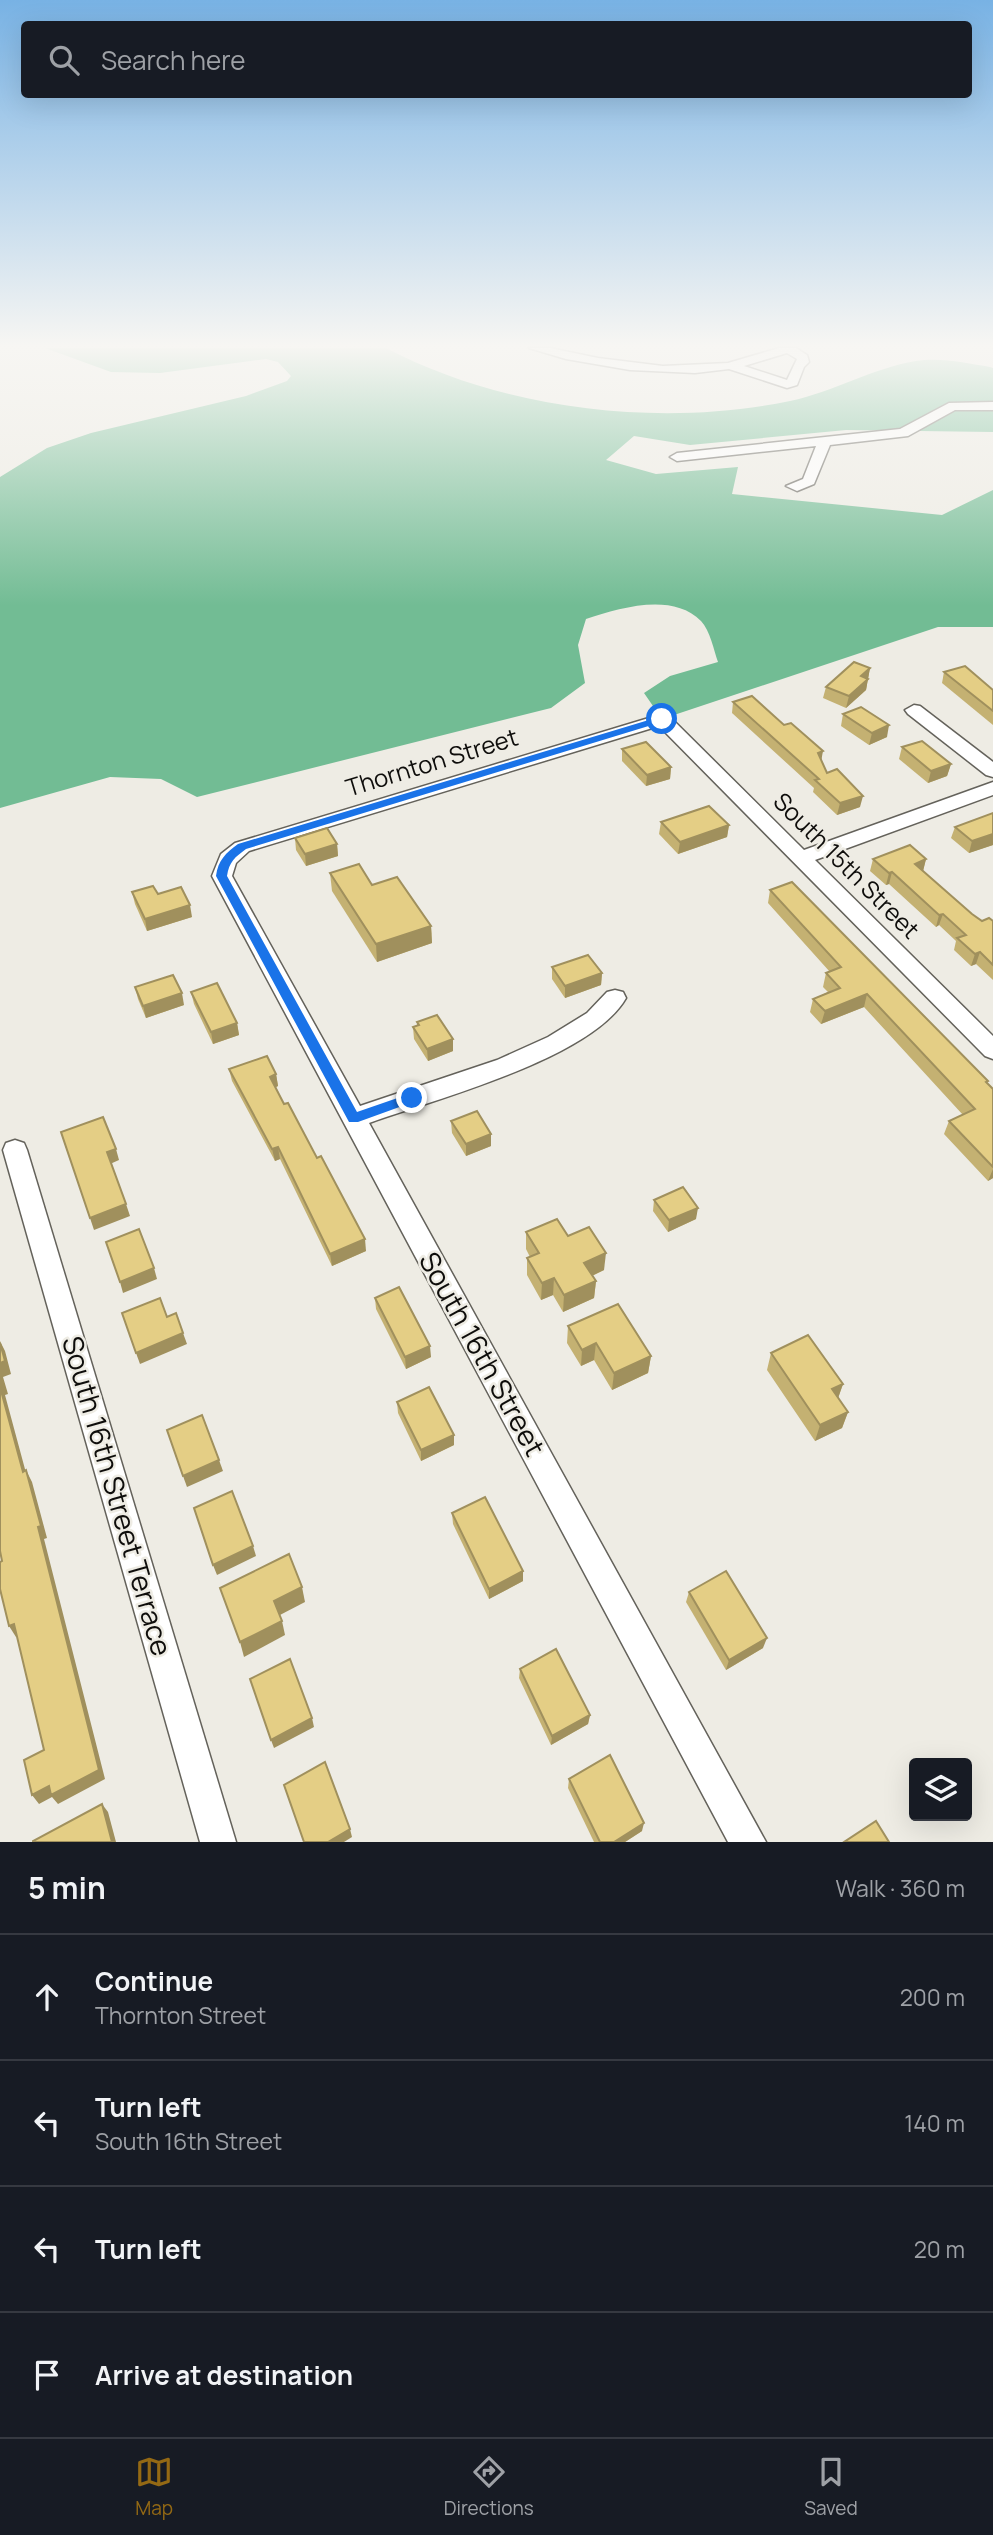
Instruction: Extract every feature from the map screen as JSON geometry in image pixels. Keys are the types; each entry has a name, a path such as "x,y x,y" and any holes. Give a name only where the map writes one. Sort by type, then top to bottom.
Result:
{"street":[{"path":"677,457 730,449 824,443 875,434"},
{"path":"793,486 810,481 824,443"},
{"path":"914,710 993,771"},
{"name":"South 15th Street","path":"662,719 993,1050"},
{"name":"Thornton Street","path":"223,865 230,855 242,847 662,719"},
{"path":"801,858 993,788"},
{"name":"South 16th Street","path":"223,865 222,876 748,1842"},
{"path":"354,1118 505,1066 556,1043 595,1019 615,998"},
{"name":"South 16th Street Terrace","path":"15,1150 218,1842"}],"green space":[{"path":"88,434 805,434 690,445 634,436 606,460 656,474 738,467 732,494 942,515 993,490 993,627 938,627 662,719 644,693 670,676 718,662 704,625 689,612 661,605 630,607 586,619 578,645 585,683 551,708 197,797 161,779 110,777 0,808 0,477 47,448"}],"building":[{"path":"854,662 870,668 861,676 868,679 849,696 826,687"},
{"path":"965,666 993,690 993,711 944,672"},
{"path":"752,696 784,725 791,723 823,751 818,753 827,773 837,769 863,796 840,803 815,780 819,779 733,702"},
{"path":"861,707 889,725 872,733 843,714"},
{"path":"922,741 951,764 931,771 902,747"},
{"path":"646,742 671,767 647,775 622,749"},
{"path":"709,806 729,825 680,842 661,822"},
{"path":"993,813 993,834 972,841 955,827"},
{"path":"327,828 337,844 305,854 295,838"},
{"path":"910,845 926,859 915,864 972,914 982,921 989,918 993,921 993,965 980,952 975,954 957,938 966,935 943,914 939,915 892,872 889,873 873,859"},
{"path":"359,864 372,885 397,877 431,926 376,944 330,873"},
{"path":"792,882 988,1081 986,1082 993,1089 993,1167 949,1121 975,1109 867,994 825,1011 813,999 840,988 826,973 841,967 770,890"},
{"path":"153,886 158,894 181,887 190,905 145,919 132,892"},
{"path":"588,955 602,973 565,986 552,967"},
{"path":"173,975 182,993 143,1006 135,987"},
{"path":"217,983 237,1023 211,1032 191,992"},
{"path":"437,1015 453,1039 427,1049 413,1027 419,1025 417,1022"},
{"path":"267,1056 276,1074 270,1077 284,1104 288,1103 317,1158 321,1156 365,1239 330,1254 278,1147 272,1149 229,1069"},
{"path":"477,1111 491,1134 466,1144 451,1121"},
{"path":"103,1117 116,1149 107,1152 126,1204 90,1218 61,1132"},
{"path":"683,1187 698,1208 669,1220 654,1200"},
{"path":"557,1219 568,1236 589,1227 606,1253 584,1263 596,1281 564,1295 554,1278 542,1283 527,1258 539,1253 526,1232"},
{"path":"139,1229 154,1268 120,1282 106,1242"},
{"path":"399,1287 430,1346 405,1357 375,1298"},
{"path":"160,1298 167,1317 176,1313 183,1333 136,1353 122,1313"},
{"path":"618,1304 651,1356 614,1373 596,1343 582,1350 568,1326"},
{"path":"808,1335 843,1384 832,1389 848,1412 820,1425 771,1353"},
{"path":"0,1343 5,1361 0,1363"},
{"path":"0,1387 41,1526 38,1527 99,1770 51,1795 49,1786 32,1795 24,1760 44,1750 14,1624 9,1626 0,1589"},
{"path":"429,1387 454,1435 421,1450 397,1402"},
{"path":"202,1415 219,1460 183,1476 167,1430"},
{"path":"232,1491 253,1546 213,1565 194,1508"},
{"path":"485,1497 523,1571 489,1589 452,1513"},
{"path":"289,1554 302,1587 274,1601 282,1621 240,1642 220,1588"},
{"path":"726,1571 767,1638 729,1660 689,1592"},
{"path":"556,1649 590,1715 552,1736 520,1669"},
{"path":"290,1659 312,1718 271,1740 250,1679"},
{"path":"610,1755 644,1823 614,1842 600,1842 569,1779"},
{"path":"325,1762 350,1829 328,1842 304,1842 284,1785"},
{"path":"102,1804 112,1842 33,1842 33,1841"},
{"path":"876,1821 889,1842 844,1842"}],"route":[{"path":"412,1098 354,1118 222,876 223,865 230,855 242,847 662,719"}]}
